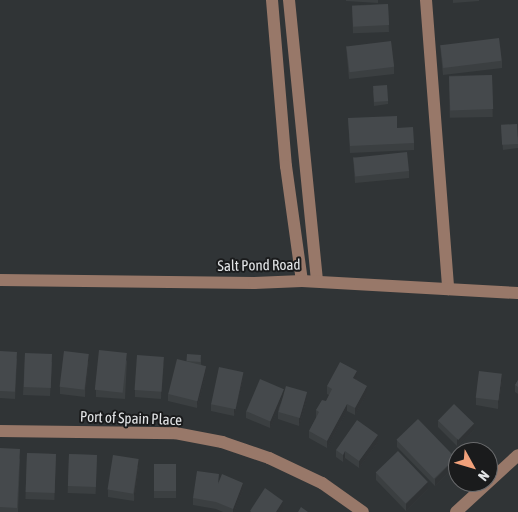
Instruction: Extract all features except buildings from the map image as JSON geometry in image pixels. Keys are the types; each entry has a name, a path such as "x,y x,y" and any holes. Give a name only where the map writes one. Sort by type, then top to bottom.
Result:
{"street":[{"path":"272,0 286,166 302,281"},
{"path":"289,0 317,281"},
{"path":"426,0 448,289"},
{"name":"Salt Pond Road","path":"0,280 254,283 317,281 518,292"},
{"name":"Port of Spain Place","path":"0,431 175,433 222,442 269,458 322,483 363,512"},
{"path":"456,512 518,455"}]}
